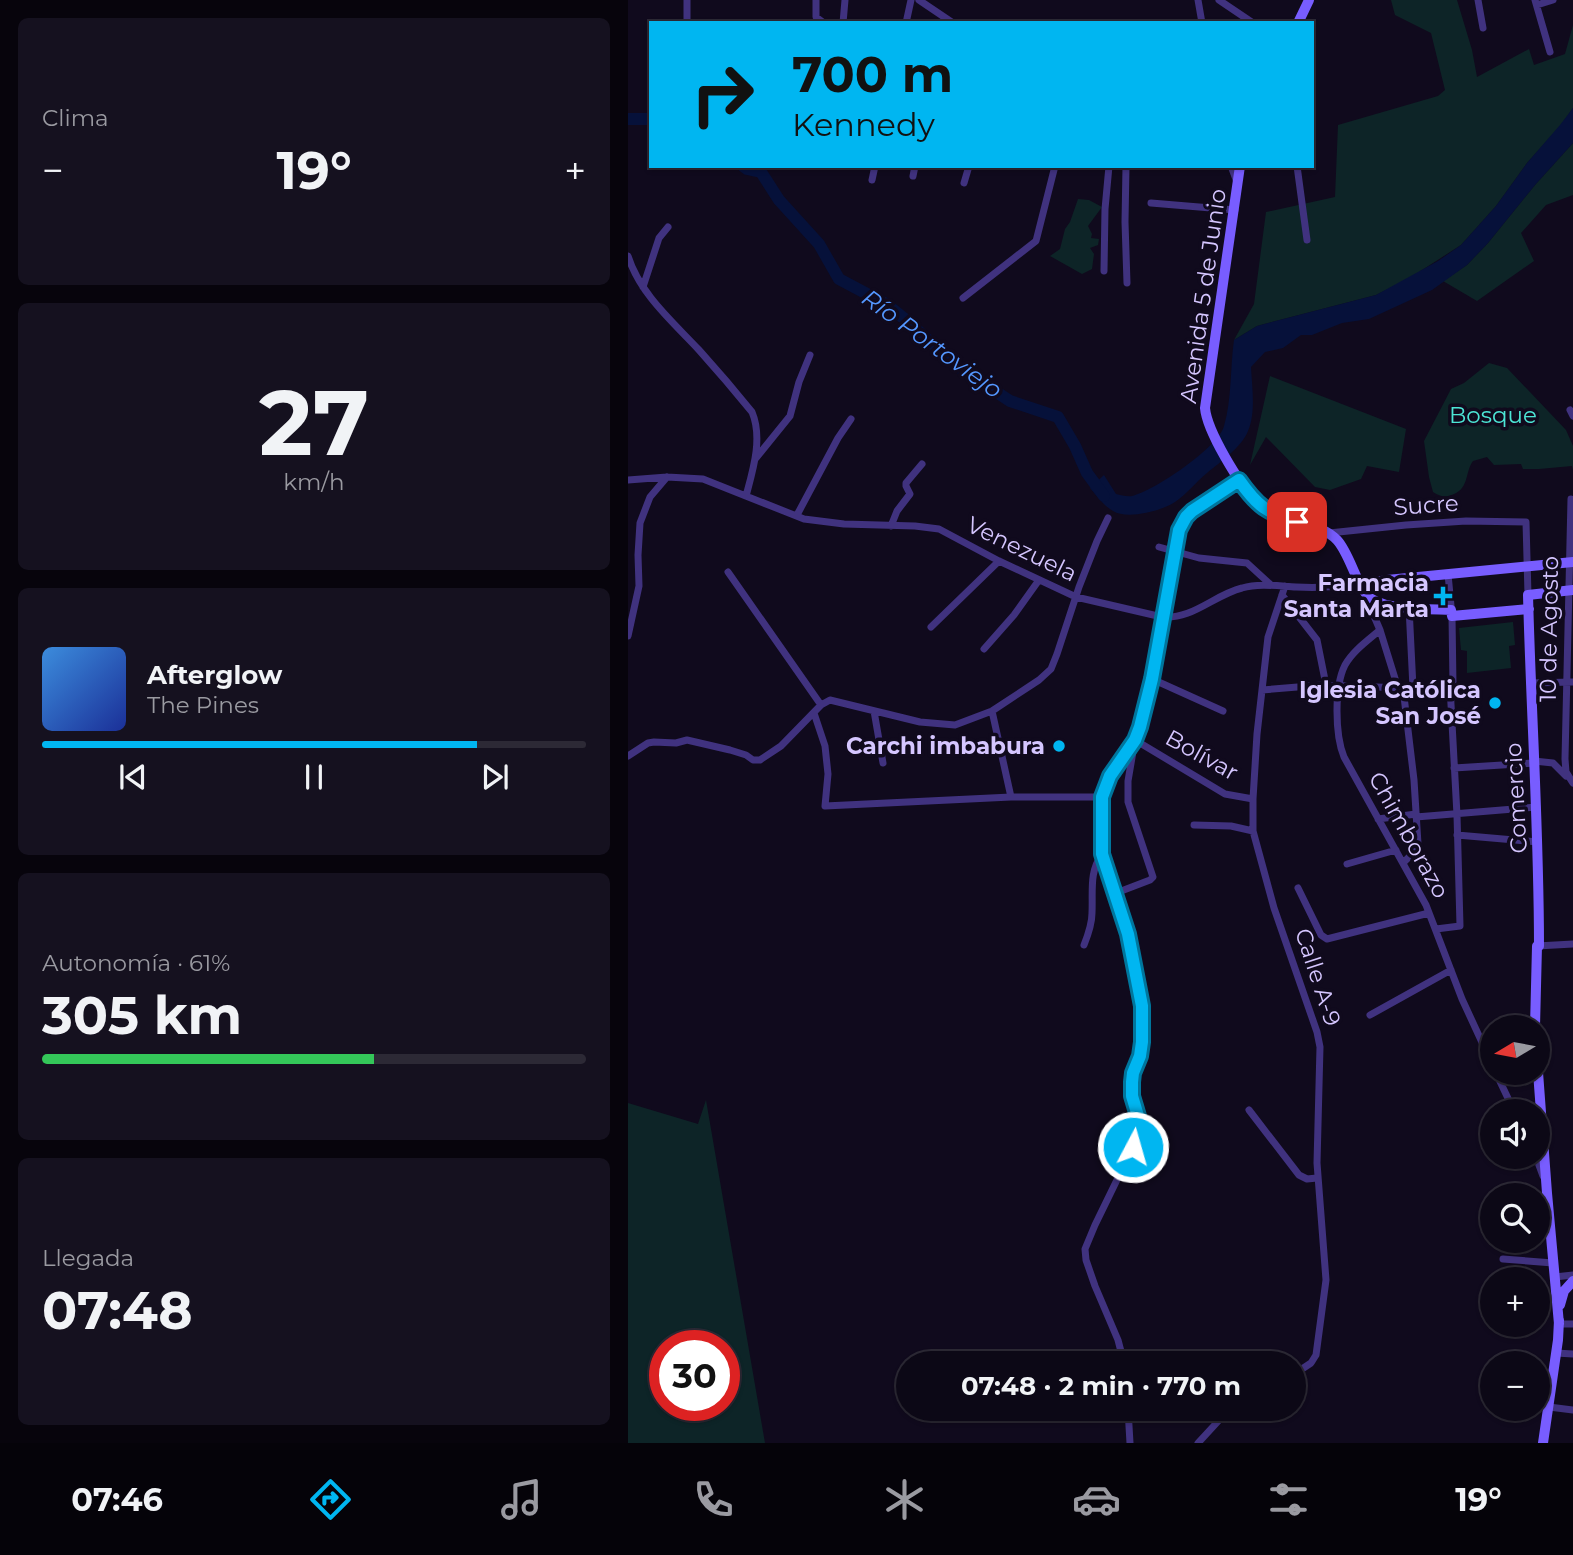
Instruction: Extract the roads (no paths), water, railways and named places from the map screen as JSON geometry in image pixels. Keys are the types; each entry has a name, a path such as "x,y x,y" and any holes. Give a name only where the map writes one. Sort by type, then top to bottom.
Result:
{"street":[{"path":"687,21 688,0"},
{"path":"816,0 816,17 821,21"},
{"path":"843,21 845,0"},
{"path":"906,21 911,0"},
{"path":"919,0 950,21"},
{"path":"1198,0 1202,21"},
{"path":"1219,0 1250,21"},
{"path":"1299,21 1309,0"},
{"path":"1478,0 1483,28"},
{"path":"1550,52 1536,2 1553,0"},
{"path":"872,180 875,168"},
{"path":"913,176 915,168"},
{"path":"964,183 968,168"},
{"path":"963,298 1036,241 1054,168"},
{"path":"1104,271 1109,168"},
{"path":"1126,168 1127,284"},
{"path":"1232,168 1238,183"},
{"name":"Avenida 5 de Junio","path":"1238,477 1211,430 1206,408 1240,168"},
{"path":"1297,168 1307,240"},
{"path":"1151,203 1235,210"},
{"path":"643,287 659,238 668,227"},
{"path":"628,256 643,287 658,307 752,412 756,423 756,458 746,496"},
{"path":"756,458 790,416 810,355"},
{"path":"797,516 838,438 851,419"},
{"path":"891,526 897,511 910,494 906,483 922,464"},
{"path":"628,636 639,586 640,523 650,498 667,477"},
{"name":"Venezuela","path":"628,480 667,477 703,479 804,519 939,529 1076,597 1170,618 1183,616 1241,588 1271,585 1362,587 1387,580 1571,562"},
{"path":"1116,893 1153,877 1128,802 1128,781 1135,740 1152,679 1179,530 1192,511 1238,477 1253,499 1264,508 1329,533 1337,539 1362,587 1400,688 1414,780 1418,846 1403,863"},
{"name":"10 de Agosto","path":"1571,499 1570,682 1565,759 1566,772 1572,782"},
{"path":"628,756 648,743 676,743 687,740 760,760 781,746 821,705 830,700 920,722 955,725 992,711 1051,669 1097,541 1108,518"},
{"name":"Sucre","path":"1329,533 1466,521 1526,522"},
{"name":"Comercio","path":"1526,522 1538,842 1535,1015"},
{"path":"1159,547 1198,558 1247,563 1271,585"},
{"path":"931,627 999,561"},
{"path":"728,572 821,705"},
{"path":"1436,929 1460,926 1448,574"},
{"path":"984,649 1014,615 1039,580"},
{"name":"Calle A-9","path":"1285,586 1285,598 1277,609 1268,637 1257,734 1253,831 1274,908 1320,1047 1318,1178 1326,1280 1316,1355 1306,1366"},
{"path":"1362,587 1379,603 1451,613 1529,609"},
{"path":"1528,595 1571,590"},
{"path":"1285,598 1317,640 1324,685 1337,702"},
{"path":"1409,607 1413,688"},
{"name":"Chimborazo","path":"1380,631 1350,658 1343,672 1337,702 1339,740 1342,751 1430,913 1480,1036"},
{"path":"1152,679 1223,711"},
{"path":"1530,683 1570,682"},
{"path":"1262,690 1324,685 1400,688 1452,686"},
{"path":"874,711 883,763"},
{"path":"992,711 1011,797"},
{"path":"814,713 825,746 828,774 825,806 1011,797 1102,797"},
{"path":"1121,1351 1095,1286 1085,1249 1133,1147 1137,1132 1138,1116 1132,1096 1132,1082 1142,1042 1142,1006 1128,934 1102,854 1102,797 1110,776 1135,740"},
{"name":"Bolívar","path":"1135,740 1225,794 1253,799"},
{"path":"1454,768 1565,759"},
{"path":"1534,762 1553,763 1572,782"},
{"path":"1378,819 1537,807"},
{"path":"1194,825 1231,826 1253,831"},
{"path":"1457,835 1538,842"},
{"path":"1347,864 1396,850"},
{"path":"1084,945 1092,915 1093,870 1102,854"},
{"path":"1298,888 1321,935 1327,939 1430,913"},
{"path":"1538,946 1573,944"},
{"path":"1370,1015 1451,970"},
{"path":"1249,1110 1299,1175 1307,1179 1318,1178"},
{"path":"1550,1228 1559,1324"},
{"path":"1503,1259 1553,1263"},
{"path":"1555,1277 1573,1275"},
{"path":"1550,1394 1562,1296 1573,1281"},
{"path":"1559,1324 1573,1324"},
{"path":"1556,1353 1573,1354"},
{"path":"1550,1407 1573,1410"},
{"path":"1129,1421 1130,1443"},
{"path":"1198,1443 1218,1421"},
{"path":"1543,1443 1546,1421"}],"waterway":[{"name":"Río Portoviejo","path":"628,119 649,119"},
{"name":"Río Portoviejo","path":"746,168 761,172 779,200 819,244 839,279 886,304 957,366 1010,401 1058,417 1087,473 1104,496"}],"place":[{"name":"Farmacia Santa Marta","path":"1443,596"},
{"name":"Iglesia Católica San José","path":"1495,703"},
{"name":"Carchi imbabura","path":"1059,746"}],"park label":[{"name":"Bosque","path":"1493,415"}]}
